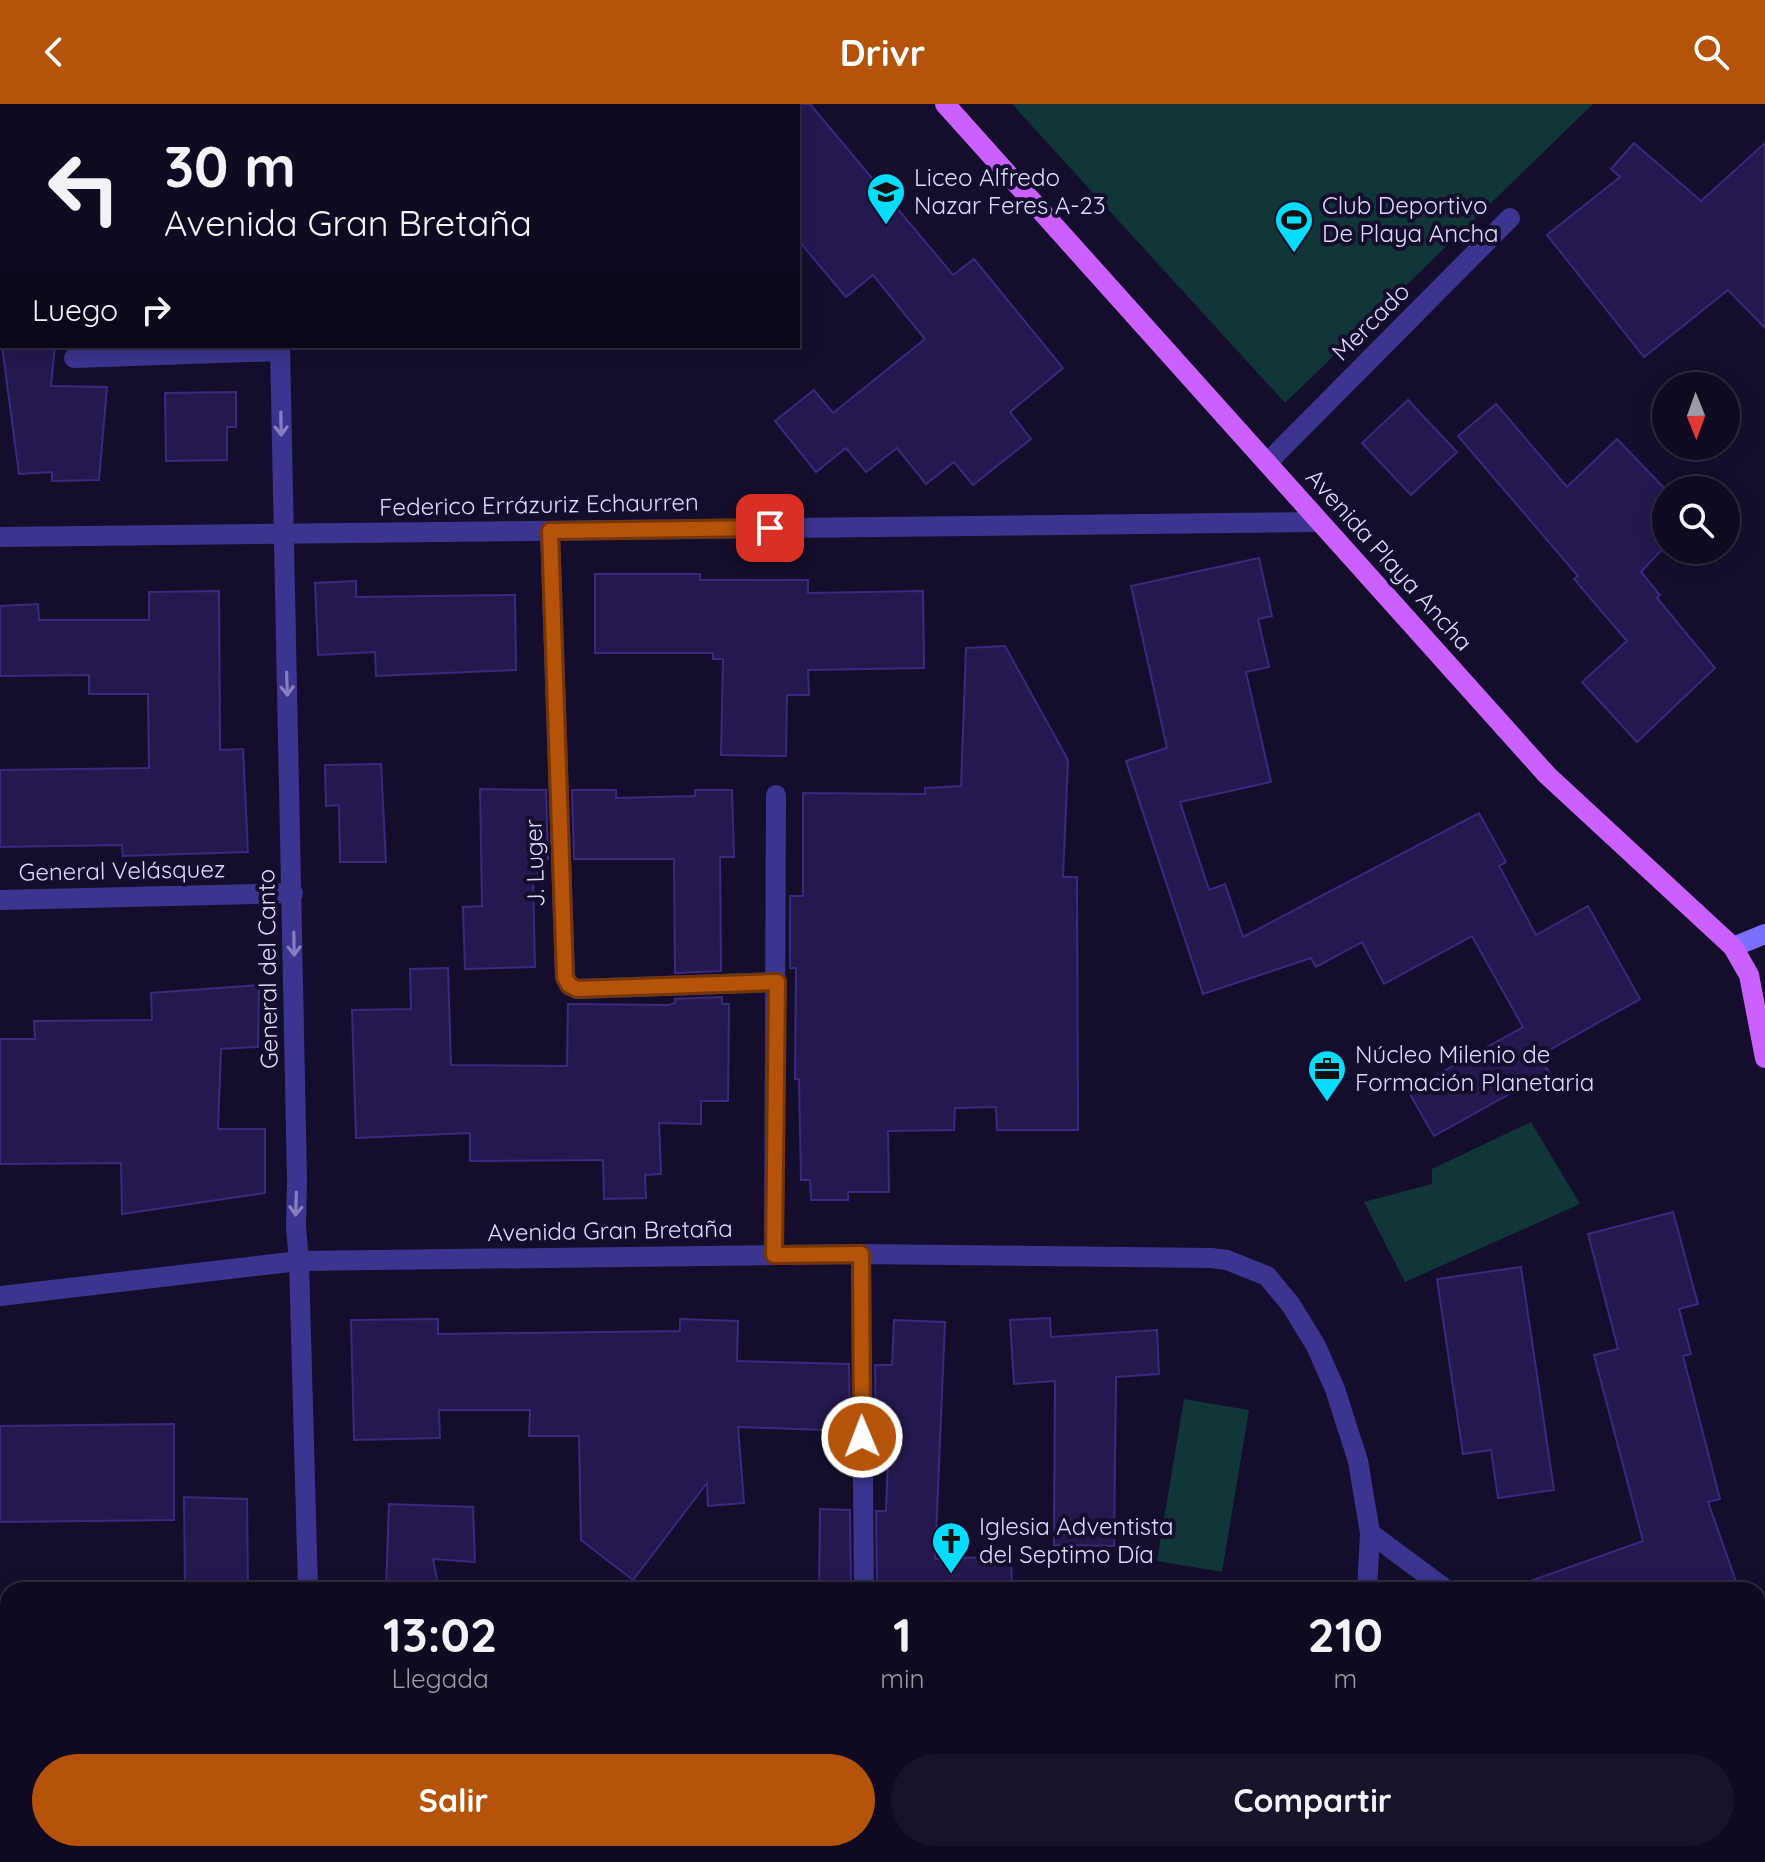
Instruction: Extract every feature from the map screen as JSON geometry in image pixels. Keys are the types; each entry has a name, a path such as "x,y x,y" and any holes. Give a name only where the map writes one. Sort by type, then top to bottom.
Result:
{"main road":[{"name":"Avenida Playa Ancha","path":"945,104 1547,775 1733,947 1749,975 1765,1058"}],"street":[{"name":"Mercado","path":"1268,462 1510,218"},
{"path":"74,358 280,348"},
{"name":"General del Canto","path":"280,348 282,534 293,893 296,1227 308,1582"},
{"name":"Federico Errázuriz Echaurren","path":"0,537 1319,522"},
{"name":"J. Luger","path":"550,531 565,977 569,985 577,989 777,982"},
{"path":"774,1255 776,795"},
{"name":"General Velásquez","path":"0,900 293,893"},
{"path":"1733,947 1765,934"},
{"path":"861,1254 864,1582"},
{"name":"Avenida Gran Bretaña","path":"0,1296 299,1261 861,1254 1227,1260 1267,1276 1291,1305 1316,1346 1335,1389 1358,1461 1370,1533"},
{"path":"1367,1582 1370,1533"},
{"path":"1370,1533 1436,1582"}],"green space":[{"name":"Club Deportivo De Playa Ancha","path":"1012,104 1593,104 1285,403"},
{"path":"1531,1122 1580,1204 1405,1282 1364,1202 1432,1184 1432,1169"},
{"path":"1184,1399 1249,1410 1222,1572 1157,1561"}],"building":[{"path":"800,104 810,104 953,275 974,259 1063,368 1010,412 1031,439 973,485 954,462 926,484 897,448 866,472 846,448 816,472 775,421 814,390 833,413 925,339 873,275 846,297 800,242"},
{"path":"1634,143 1701,201 1765,143 1765,328 1728,290 1644,357 1547,235 1620,177 1611,169"},
{"path":"2,348 55,348 51,386 107,387 99,480 52,481 52,472 19,474"},
{"path":"236,392 236,427 227,427 227,460 166,461 165,393"},
{"path":"1408,400 1457,452 1411,495 1362,443"},
{"path":"1496,404 1567,487 1617,439 1653,476 1652,560 1641,572 1660,595 1657,598 1715,668 1637,742 1582,682 1627,641 1574,579 1578,576 1458,436"},
{"path":"1259,558 1272,616 1258,619 1269,667 1246,672 1271,782 1180,802 1209,890 1225,884 1243,937 1479,813 1506,862 1499,866 1536,935 1588,906 1640,999 1539,1056 1549,1072 1434,1136 1408,1091 1523,1027 1472,936 1384,984 1362,942 1316,967 1311,958 1203,994 1126,761 1167,748 1131,586"},
{"path":"595,574 700,574 700,580 808,580 808,593 923,591 924,668 808,670 809,695 787,695 786,756 721,755 723,659 713,659 713,653 595,653"},
{"path":"356,581 356,597 515,595 516,670 376,676 375,652 318,655 315,583"},
{"path":"219,591 220,750 243,749 248,852 123,856 122,845 0,847 0,770 149,768 148,694 89,694 89,675 0,676 0,606 38,604 39,620 149,620 149,592"},
{"path":"1005,646 1068,760 1063,877 1077,877 1078,1130 997,1130 996,1107 955,1108 954,1130 888,1131 889,1192 848,1192 848,1200 811,1200 810,1180 801,1180 799,1079 795,1079 796,968 790,968 790,896 803,896 803,793 925,794 925,788 961,786 966,648"},
{"path":"381,764 386,862 340,862 339,805 326,806 325,765"},
{"path":"480,789 546,790 548,859 537,859 538,876 533,876 535,967 465,969 463,907 482,906"},
{"path":"572,790 616,790 616,798 695,796 695,790 732,790 734,857 720,857 721,971 675,973 674,859 574,859"},
{"path":"448,968 451,1065 567,1066 568,1004 669,1005 675,1003 675,999 722,997 722,1004 729,1004 728,1101 701,1101 701,1124 659,1123 661,1174 645,1175 646,1198 604,1199 603,1160 470,1161 470,1133 356,1138 352,1010 411,1009 410,969"},
{"path":"259,985 258,1047 221,1049 218,1129 265,1129 265,1193 122,1214 121,1163 0,1164 0,1039 35,1039 34,1021 152,1020 151,993"},
{"path":"1673,1212 1698,1304 1679,1309 1691,1354 1683,1356 1720,1499 1708,1502 1736,1582 1527,1582 1643,1541 1594,1355 1618,1349 1588,1234"},
{"path":"1521,1267 1554,1490 1498,1498 1491,1450 1463,1454 1437,1279"},
{"path":"1050,1318 1051,1337 1157,1330 1159,1374 1116,1377 1114,1546 1054,1545 1055,1381 1014,1384 1010,1320"},
{"path":"438,1319 438,1334 680,1331 680,1319 738,1321 737,1361 849,1364 850,1431 738,1427 744,1503 708,1506 707,1483 633,1580 581,1540 579,1436 529,1436 530,1410 439,1410 440,1438 354,1440 351,1320"},
{"path":"894,1320 945,1322 935,1559 1011,1556 1012,1582 877,1582 876,1511 886,1511 889,1433 876,1432 875,1365 892,1365"},
{"path":"174,1424 174,1520 0,1522 0,1426"},
{"path":"184,1497 247,1499 248,1582 185,1582"},
{"path":"389,1504 473,1507 475,1562 433,1559 437,1582 386,1582"},
{"path":"820,1509 850,1510 851,1582 819,1582"}],"place":[{"name":"Liceo Alfredo Nazar Feres A-23","path":"886,226"},
{"name":"Club Deportivo De Playa Ancha","path":"1294,254"},
{"name":"Núcleo Milenio de Formación Planetaria","path":"1327,1103"},
{"name":"Iglesia Adventista del Septimo Día","path":"951,1575"}],"route":[{"path":"770,528 550,531 565,977 569,985 577,989 777,982 774,1255 861,1254 862,1437"}]}
